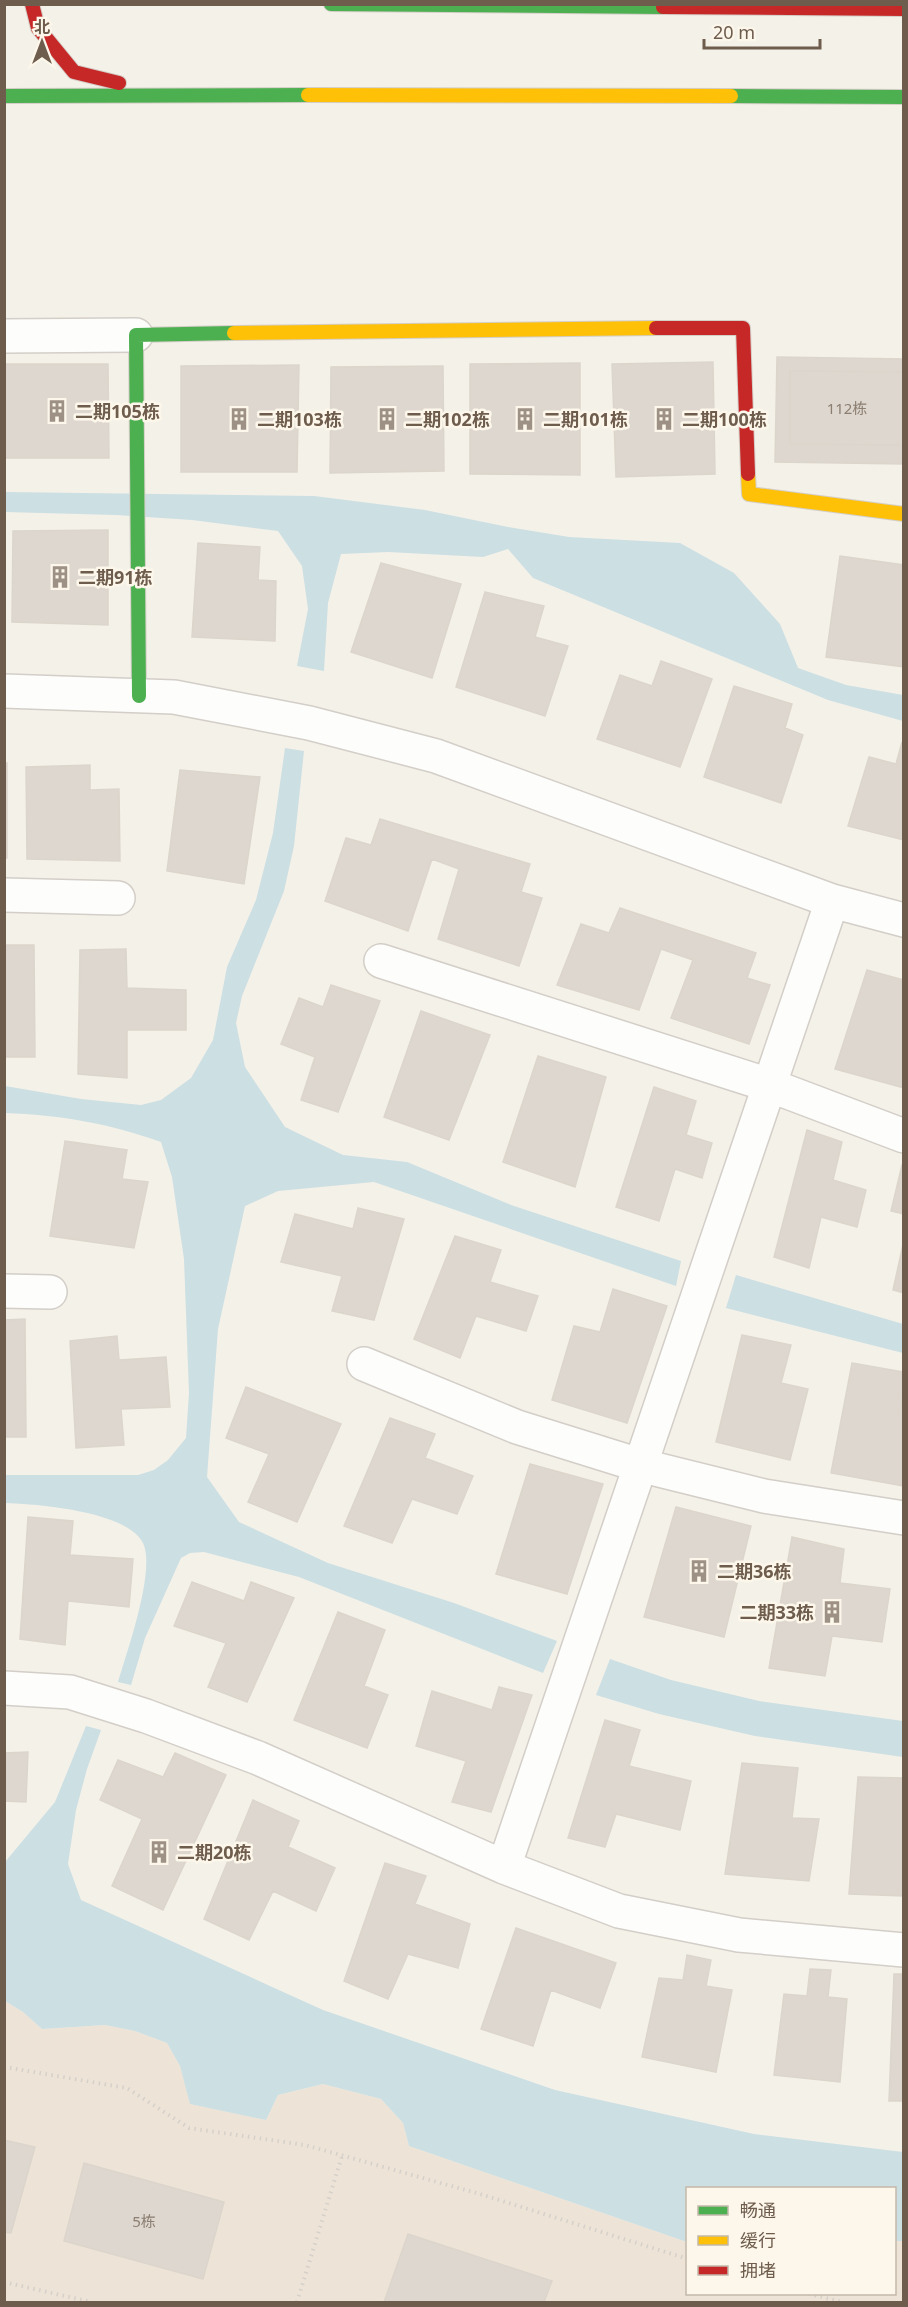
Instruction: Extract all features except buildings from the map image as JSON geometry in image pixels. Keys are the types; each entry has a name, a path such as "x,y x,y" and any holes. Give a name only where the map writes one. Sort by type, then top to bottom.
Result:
{"main road":[{"path":"32,4 38,28 74,72 165,94"},
{"path":"331,4 903,9"},
{"path":"4,96 165,94 903,97"},
{"path":"139,696 136,335 381,330 743,328 749,494 903,514"}],"street":[{"path":"4,336 136,335"},
{"path":"4,691 174,697 309,723 436,756 832,901 903,920"},
{"path":"4,895 117,898"},
{"path":"504,1867 832,901"},
{"path":"381,961 769,1085 903,1136"},
{"path":"4,1291 50,1292"},
{"path":"364,1364 517,1426 639,1465 764,1496 903,1518"},
{"path":"4,1688 70,1692 146,1716 258,1758 504,1867 619,1911 739,1935 903,1950"}],"path":[{"path":"4,2067 127,2088 189,2128 305,2145 480,2194 686,2259"},
{"path":"297,2302 342,2156"},
{"path":"4,2282 91,2302"},
{"path":"813,2295 842,2302"}],"shaded area":[{"path":"5,492 314,496 425,510 569,537 680,543 734,573 780,624 798,668 846,685 903,695 903,721 828,700 533,578 508,549 483,557 388,552 341,554 328,603 324,671 297,666 308,609 302,566 278,531 192,520 5,512"},
{"path":"285,748 304,751 294,846 284,891 242,996 236,1023 245,1067 285,1127 343,1155 407,1162 511,1205 681,1261 676,1286 374,1182 278,1191 245,1206 218,1329 207,1477 239,1522 328,1563 454,1603 557,1641 543,1673 299,1577 204,1552 190,1553 181,1558 145,1638 131,1685 118,1682 143,1591 146,1555 143,1543 134,1532 119,1523 101,1517 80,1511 5,1503 5,1475 138,1475 154,1470 168,1460 186,1438 189,1393 184,1259 172,1177 161,1142 84,1121 5,1113 5,1086 81,1099 141,1105 161,1100 191,1078 213,1040 227,967 256,900 273,833"},
{"path":"736,1275 903,1324 903,1353 726,1308"},
{"path":"610,1659 671,1680 759,1701 903,1721 903,1757 755,1736 659,1714 596,1695"},
{"path":"86,1726 101,1730 76,1810 68,1864 81,1900 323,2010 555,2090 754,2134 903,2152 903,2241 896,2241 896,2187 686,2187 686,2242 409,2146 403,2123 381,2099 323,2084 278,2095 266,2120 190,2104 180,2066 167,2043 135,2031 105,2025 42,2029 23,2012 5,2001 5,1862 55,1802"},
{"path":"5,2001 23,2012 42,2029 105,2025 135,2031 167,2043 180,2066 191,2104 266,2120 278,2095 323,2084 381,2099 403,2123 409,2146 686,2242 686,2295 896,2295 896,2241 903,2241 903,2302 5,2302"}],"traffic: fast":[{"path":"331,4 663,7"},
{"path":"4,96 308,95"},
{"path":"731,96 904,97"},
{"path":"139,696 136,335 234,333"}],"traffic: slow":[{"path":"308,95 731,96"},
{"path":"234,333 656,328"},
{"path":"748,474 749,494 904,514"}],"traffic: jam":[{"path":"32,4 38,28 74,72 119,83"},
{"path":"663,7 904,9"},
{"path":"656,328 743,328 748,474"}],"place":[{"name":"二期105栋","path":"57,411"},
{"name":"二期103栋","path":"239,419"},
{"name":"二期102栋","path":"387,419"},
{"name":"二期101栋","path":"525,419"},
{"name":"二期100栋","path":"664,419"},
{"name":"二期91栋","path":"60,577"},
{"name":"二期36栋","path":"699,1571"},
{"name":"二期33栋","path":"832,1612"},
{"name":"二期20栋","path":"159,1852"}]}
